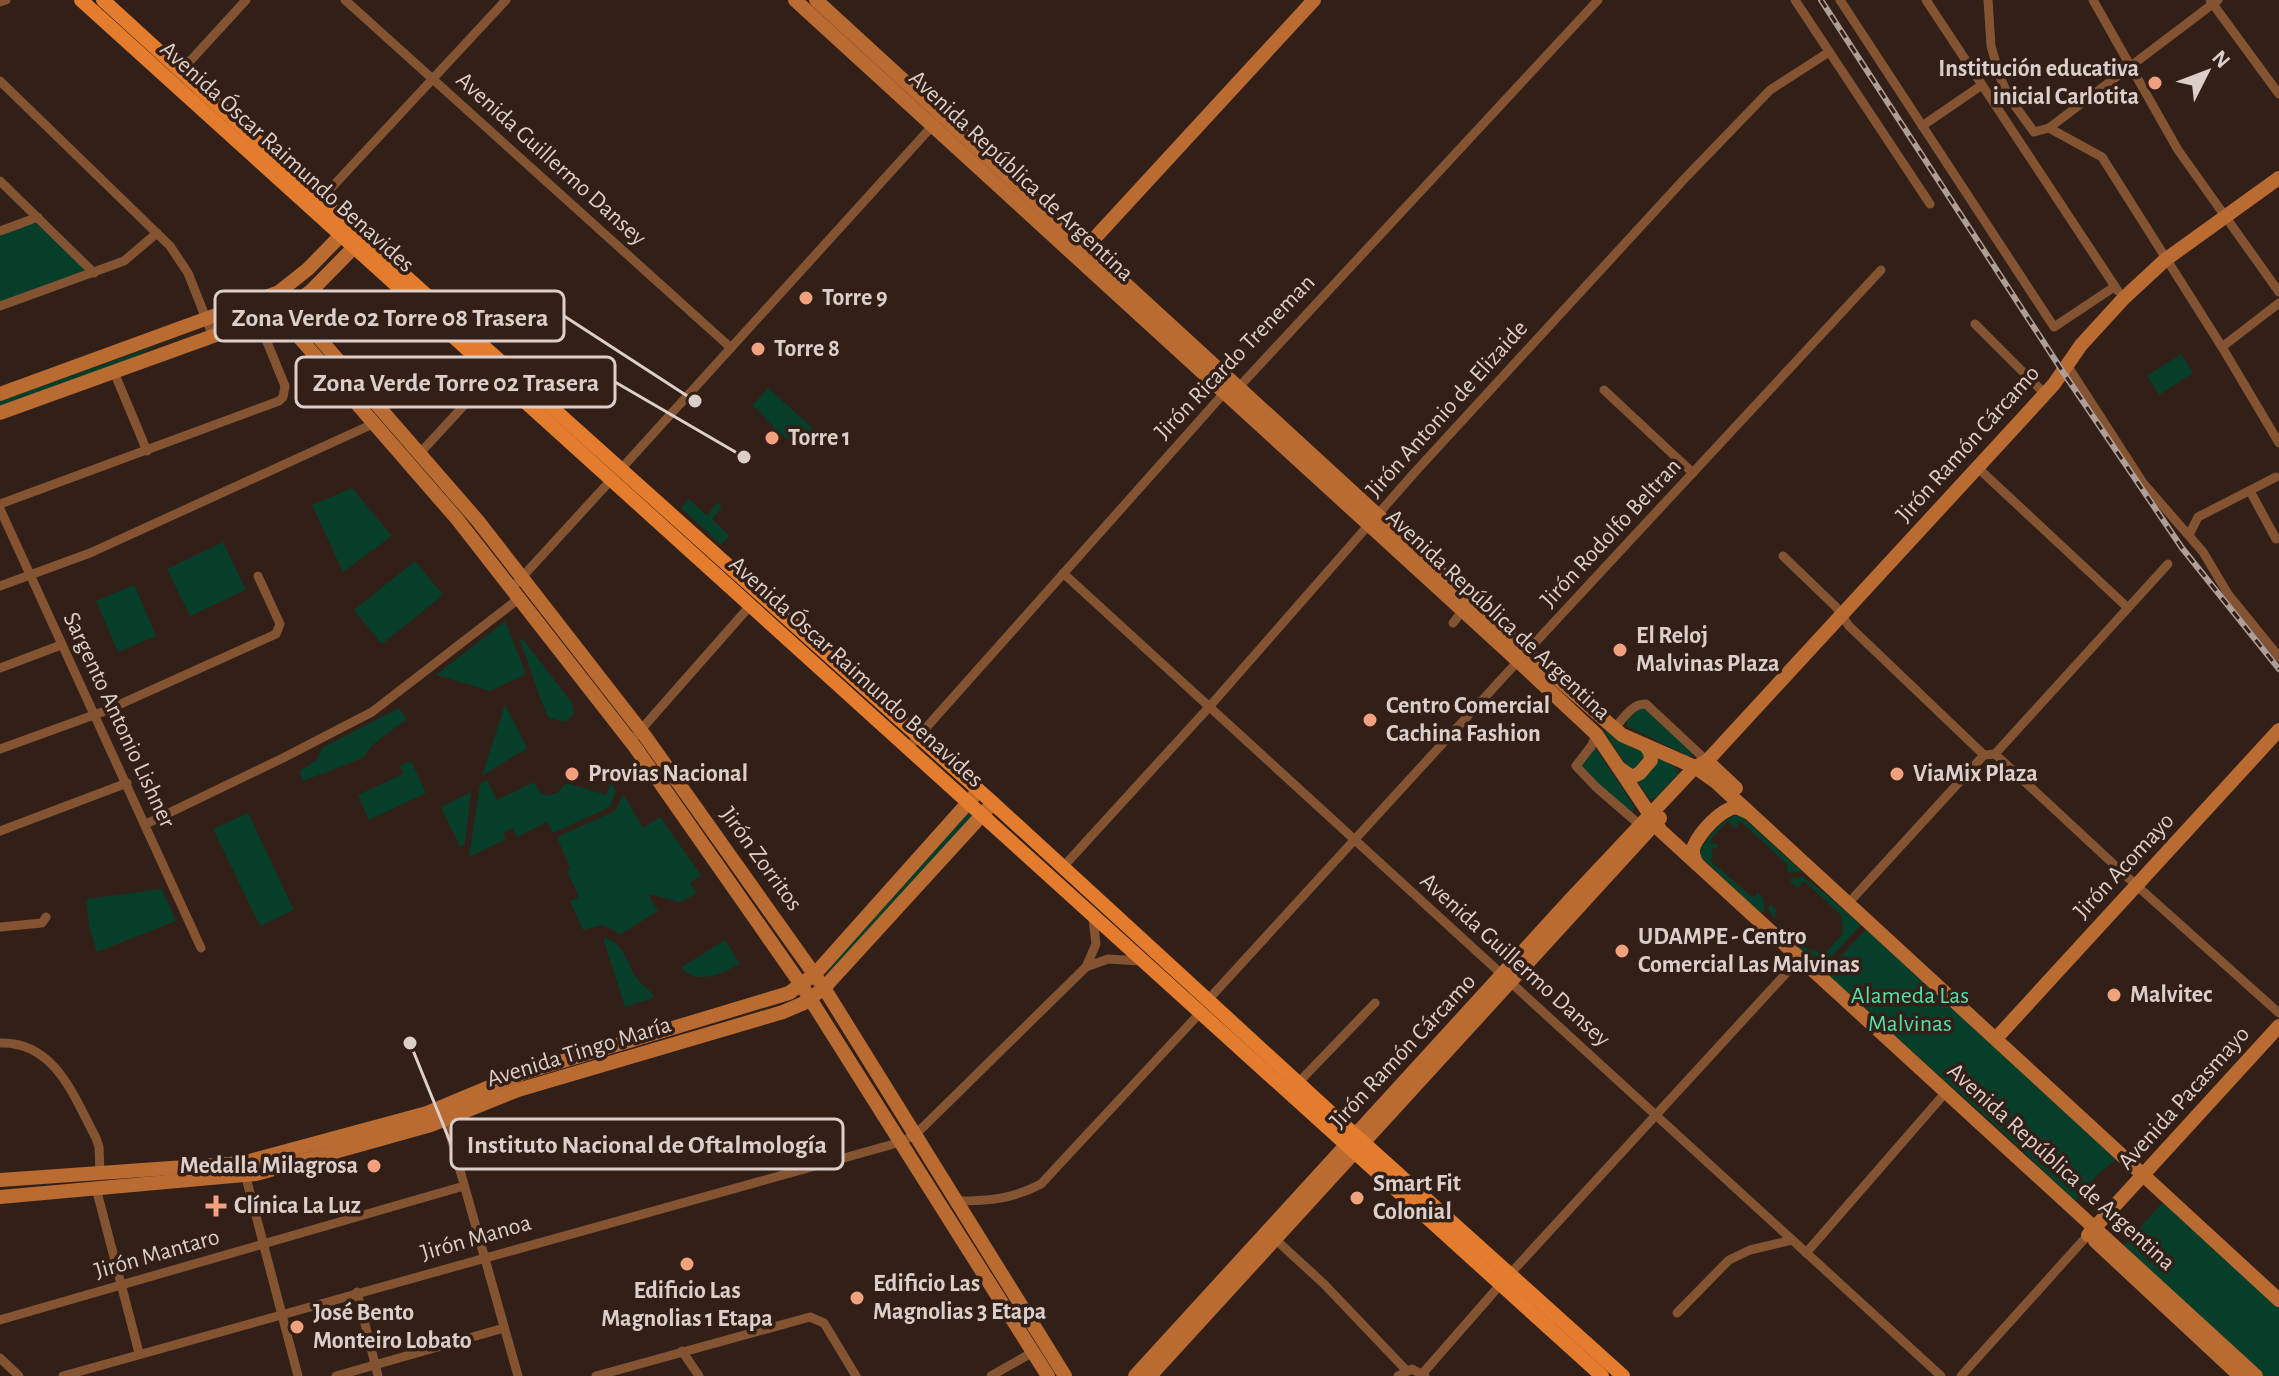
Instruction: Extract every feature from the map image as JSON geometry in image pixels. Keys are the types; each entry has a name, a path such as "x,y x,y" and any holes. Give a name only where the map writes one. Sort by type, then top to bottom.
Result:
{"main road":[{"name":"Avenida Óscar Raimundo Benavides","path":"81,0 345,231 913,742 982,815 1143,961 1298,1083 1354,1144"},
{"name":"Avenida Óscar Raimundo Benavides","path":"103,0 321,199 345,231"},
{"name":"Avenida República de Argentina","path":"795,0 938,120"},
{"name":"Avenida República de Argentina","path":"816,0 938,120 1523,656 1596,734 1619,768 1648,824 2091,1232 2238,1372 2256,1376"},
{"path":"1081,252 1314,0"},
{"name":"Jirón Ramón Cárcamo","path":"1150,1376 1162,1354 2045,394 2119,293 2279,178"},
{"path":"0,394 272,295 302,275 345,231"},
{"name":"Avenida Óscar Raimundo Benavides","path":"358,243 494,373 616,474 749,607 913,742 979,790 1063,867 1204,1007 1354,1144 1505,1279 1623,1376"},
{"path":"0,413 285,310 312,290 358,243"},
{"name":"Jirón Zorritos","path":"272,295 375,423 519,587 636,736 802,986 1048,1376"},
{"name":"Jirón Zorritos","path":"285,310 420,453 815,974 1065,1376"},
{"name":"Avenida República de Argentina","path":"1374,520 1463,610 1614,729 1702,767 1854,897 2001,1033 2279,1300"},
{"name":"Jirón Acomayo","path":"2001,1033 2279,730"},
{"path":"1619,768 1632,777 1640,773 1651,760 1645,745"},
{"name":"Avenida República de Argentina","path":"1702,767 1747,812 2146,1173 2279,1287"},
{"name":"Avenida Tingo María","path":"444,1114 523,1073 772,1000 802,986 979,790"},
{"name":"Avenida Tingo María","path":"0,1180 98,1181 244,1170 769,1017 810,999 824,988 993,803"},
{"path":"1697,864 1693,854 1695,844 1721,814 1730,808 1747,812"},
{"name":"Avenida República de Argentina","path":"1648,824 1697,864 1796,961"},
{"name":"Avenida Pacasmayo","path":"2091,1232 2279,1026"},
{"name":"Jirón Ramón Cárcamo","path":"1135,1376 1162,1354 1275,1239 1354,1144"},
{"name":"Avenida Tingo María","path":"1,1197 98,1181"},
{"name":"Avenida Óscar Raimundo Benavides","path":"1505,1279 1602,1376"}],"street":[{"path":"0,2 6,0"},
{"path":"181,71 246,0"},
{"name":"Avenida Guillermo Dansey","path":"345,0 731,348"},
{"path":"321,199 506,0"},
{"name":"Jirón Ricardo Treneman","path":"913,742 1063,573 1598,0"},
{"path":"1795,0 1930,204"},
{"path":"1840,0 2054,327 2119,293 1926,0"},
{"path":"1988,0 1991,46 2000,77 2010,99 2034,132 2049,128 2214,1 2279,94"},
{"path":"2093,0 2178,150 2279,292"},
{"name":"Jirón Antonio de Elizaide","path":"1063,867 1560,312 1770,90 1829,52"},
{"path":"0,82 157,233 180,259 213,336"},
{"path":"1922,126 1982,85"},
{"path":"146,824 372,712 519,587 616,474 938,120"},
{"path":"2049,128 2102,157 2279,443"},
{"path":"0,181 94,273"},
{"path":"0,231 38,217"},
{"path":"0,306 124,261 157,233"},
{"name":"Jirón Rodolfo Beltran","path":"957,1201 999,1200 1022,1194 1041,1184 1881,270"},
{"path":"2222,347 2279,303"},
{"path":"0,507 272,405 283,397 285,386 258,320"},
{"path":"1975,324 2045,394"},
{"path":"2067,365 2143,483 2203,552 2228,594 2279,657"},
{"path":"114,372 147,451"},
{"path":"420,453 494,373"},
{"path":"1604,390 1693,473"},
{"path":"0,586 126,538 375,423"},
{"path":"1978,468 2127,607"},
{"path":"2189,535 2198,517 2276,477"},
{"path":"2250,491 2276,539"},
{"name":"Sargento Antonio Lishner","path":"0,507 201,948"},
{"path":"1783,556 1842,615 1849,626 2279,1013"},
{"path":"1854,897 2168,564"},
{"name":"Avenida Guillermo Dansey","path":"1063,573 1941,1376"},
{"path":"0,749 94,715 276,634 280,624 258,576"},
{"path":"636,736 749,607"},
{"path":"1453,623 1463,610"},
{"path":"0,668 61,645"},
{"path":"1614,729 1634,707 1646,704 1702,767"},
{"path":"1596,734 1592,745 1577,762 1579,771 1648,824"},
{"path":"0,831 127,783"},
{"path":"1086,967 1096,944 1091,913"},
{"path":"0,927 42,923 46,917"},
{"path":"1086,967 1119,957 1143,961"},
{"path":"1275,1239 1324,1284 1402,1373 1424,1375 1505,1279 1796,961"},
{"name":"Jirón Manoa","path":"63,1376 901,1142 916,1134 1086,967"},
{"path":"1298,1083 1375,1003"},
{"path":"0,1043 12,1043 37,1051 59,1070 96,1138 99,1147 98,1181 139,1353"},
{"path":"1806,1253 1943,1095"},
{"path":"444,1114 518,1376"},
{"path":"244,1170 261,1245 298,1376"},
{"name":"Jirón Mantaro","path":"0,1320 464,1186"},
{"name":"Avenida Pacasmayo","path":"1961,1376 2091,1232"},
{"path":"1677,1313 1729,1260 1750,1250 1792,1240"},
{"path":"357,1292 377,1371"},
{"path":"596,1376 801,1318 818,1318 829,1329 856,1376"},
{"path":"336,1376 377,1371 504,1328"},
{"path":"682,1351 699,1376"},
{"path":"991,1376 1033,1352"},
{"path":"0,1358 19,1376"}],"green space":[{"path":"35,222 93,273 0,306 0,235"},
{"path":"188,334 132,359 0,408 0,401"},
{"path":"2181,354 2193,373 2159,395 2147,376"},
{"path":"768,388 820,435 814,434 802,447 773,430 774,427 752,406"},
{"path":"352,488 392,536 343,572 312,505"},
{"path":"688,499 707,515 718,502 722,507 712,519 729,536 721,545 681,508"},
{"path":"223,542 246,590 190,616 167,569"},
{"path":"415,561 443,595 382,644 354,610"},
{"path":"134,585 156,636 118,652 96,601"},
{"path":"505,621 526,674 490,691 436,675"},
{"path":"522,638 572,703 574,713 566,722 549,718 520,641"},
{"path":"505,704 527,748 482,776"},
{"path":"399,708 407,719 372,745 363,758 303,781 299,771 317,760 322,748"},
{"path":"1645,708 1694,752 1690,757 1627,726 1627,721 1639,709"},
{"path":"1602,729 1670,763 1678,770 1678,775 1656,798 1649,799"},
{"path":"1595,747 1634,806 1633,812 1612,799 1579,763"},
{"path":"411,761 426,793 369,820 358,795 403,774 400,766"},
{"path":"487,780 497,800 534,782 546,796 557,793 566,783 606,795 611,783 616,790 610,807 553,833 547,822 517,837 512,828 503,833 506,839 469,857 480,784"},
{"path":"471,792 465,844 460,847 441,807"},
{"path":"623,794 643,828 660,817 701,875 690,883 696,894 680,902 648,894 658,911 621,934 603,925 583,930 570,901 579,897 557,837 615,811"},
{"path":"968,812 972,816 832,972 827,967"},
{"path":"248,813 294,910 260,926 213,829"},
{"path":"1739,814 1802,871 1788,873 1787,864 1741,822 1735,828 1728,821 1711,839 1711,844 1718,844 1717,848 1713,848 1711,861 1751,896 1755,897 1757,892 1763,898 1765,911 1758,912 1699,855 1714,830 1727,820"},
{"path":"1803,877 1861,925 1821,968 1790,940 1777,922 1808,949 1821,953 1827,951 1843,933 1841,915 1805,882 1796,887 1791,883 1791,878"},
{"path":"162,889 176,921 97,952 89,926 86,899"},
{"path":"1770,904 1776,909 1775,919 1768,909"},
{"name":"Alameda Las Malvinas","path":"1866,929 2116,1159 2096,1176 2076,1202 1825,973"},
{"path":"603,938 617,944 636,977 654,998 625,1007"},
{"path":"725,940 740,964 704,977 683,970 682,967"},
{"path":"2163,1202 2279,1307 2279,1376 2263,1376 2123,1247"}],"railway":[{"path":"1821,0 2063,372 2182,548 2279,669"}],"place":[{"name":"Institución educativa inicial Carlotita","path":"2155,83"},
{"name":"Torre 9","path":"806,298"},
{"name":"Torre 8","path":"758,349"},
{"name":"Zona Verde 02 Torre 08 Trasera","path":"695,401"},
{"name":"Torre 1","path":"772,438"},
{"name":"Zona Verde Torre 02 Trasera","path":"744,457"},
{"name":"El Reloj Malvinas Plaza","path":"1620,650"},
{"name":"Centro Comercial Cachina Fashion","path":"1370,720"},
{"name":"Provias Nacional","path":"572,774"},
{"name":"ViaMix Plaza","path":"1897,774"},
{"name":"UDAMPE - Centro Comercial Las Malvinas","path":"1622,951"},
{"name":"Malvitec","path":"2114,995"},
{"name":"Instituto Nacional de Oftalmología","path":"410,1043"},
{"name":"Medalla Milagrosa","path":"374,1166"},
{"name":"Smart Fit Colonial","path":"1357,1198"},
{"name":"Clínica La Luz","path":"216,1206"},
{"name":"Edificio Las Magnolias 1 Etapa","path":"687,1264"},
{"name":"Edificio Las Magnolias 3 Etapa","path":"857,1298"},
{"name":"José Bento Monteiro Lobato","path":"297,1327"}]}
